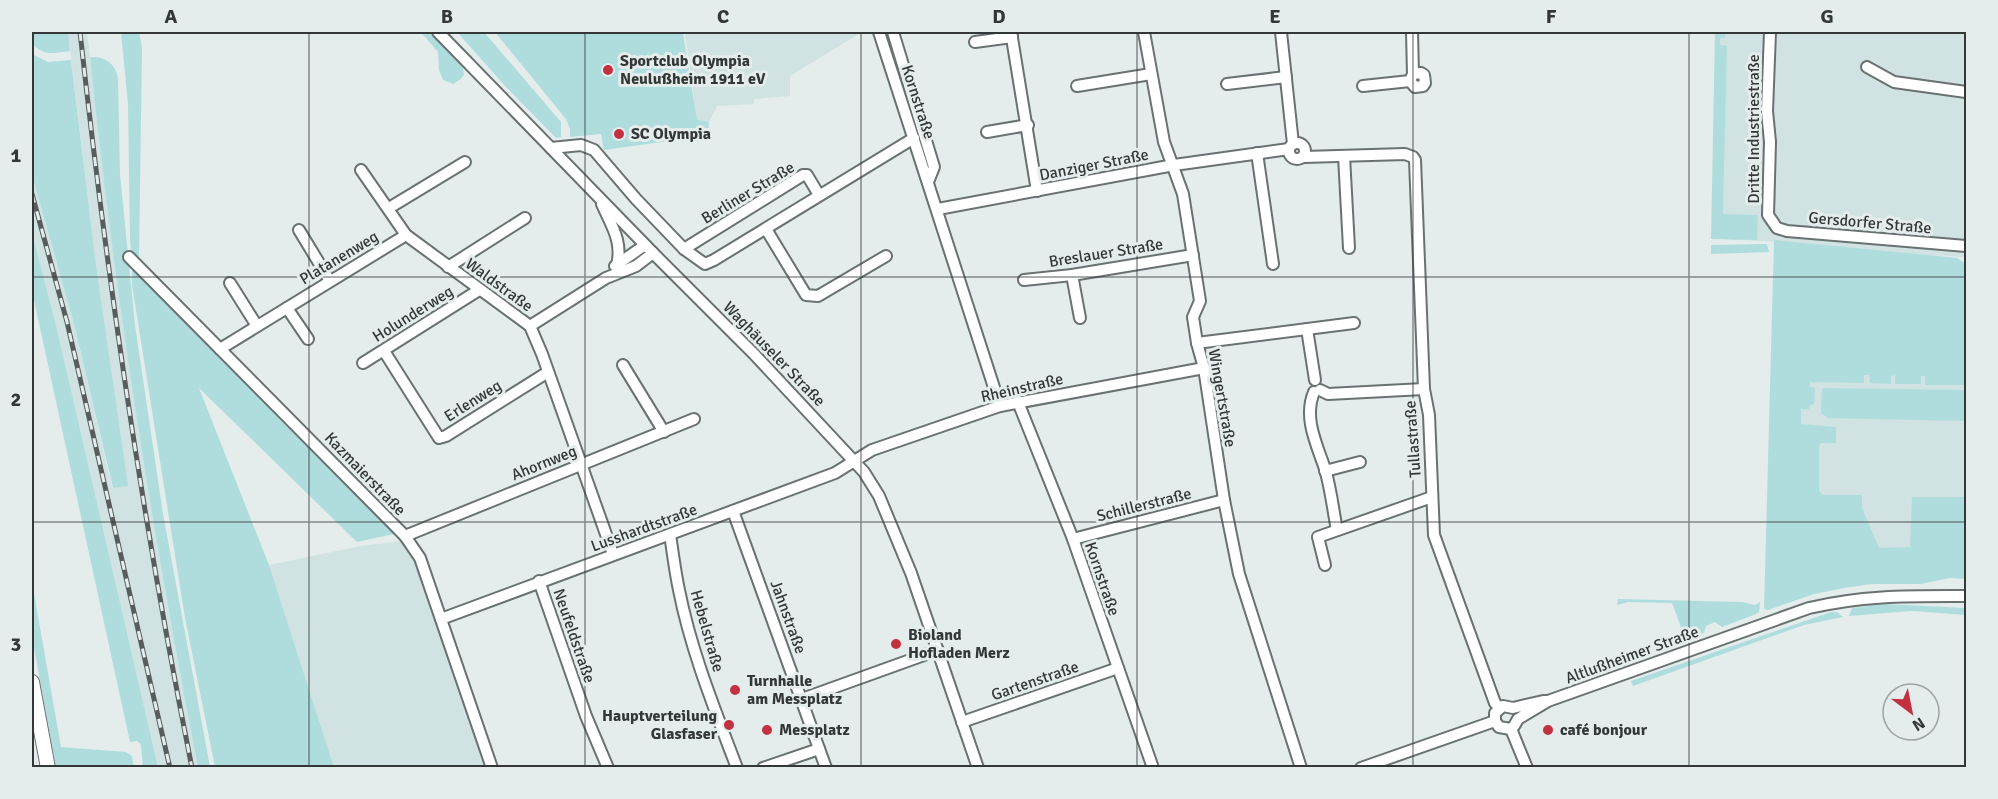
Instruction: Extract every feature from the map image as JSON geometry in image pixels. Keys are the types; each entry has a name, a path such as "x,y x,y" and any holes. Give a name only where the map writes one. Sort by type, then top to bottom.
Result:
{"main road":[{"path":"32,682 48,768"}],"street":[{"name":"Waghäuseler Straße","path":"438,32 855,460 872,484 887,514 914,582 978,768"},
{"name":"Kornstraße","path":"879,32 1000,406"},
{"name":"Kornstraße","path":"893,32 934,167 928,182"},
{"name":"Wingertstraße","path":"1144,32 1164,142 1183,195 1200,301 1193,317 1204,368 1224,500 1239,574 1301,768"},
{"path":"1281,32 1291,146 1300,143 1304,146 1304,157 1344,156 1349,248"},
{"path":"1363,86 1412,77 1412,32"},
{"name":"Dritte Industriestraße","path":"1770,32 1767,111 1770,142 1768,215 1774,224"},
{"path":"975,42 1011,34 1028,125 1037,191"},
{"path":"1867,67 1894,82 1966,92"},
{"path":"1077,86 1151,74"},
{"path":"1227,84 1286,77"},
{"path":"987,132 1028,125"},
{"path":"551,148 581,145 594,150 684,249 705,264 914,138"},
{"name":"Danziger Straße","path":"938,209 1174,165 1291,146"},
{"path":"1257,153 1273,264"},
{"name":"Tullastraße","path":"1344,156 1405,154 1413,157 1416,164 1424,389 1429,415 1436,543 1495,703 1500,708"},
{"path":"389,208 465,162"},
{"name":"Waldstraße","path":"361,170 406,235 530,326 614,555"},
{"name":"Berliner Straße","path":"684,249 802,175 807,175 819,195"},
{"path":"598,196 617,236 619,248 617,265"},
{"path":"448,267 525,218"},
{"name":"Gersdorfer Straße","path":"1774,224 1787,231 1966,246"},
{"path":"766,229 806,295 818,296 886,256"},
{"path":"299,230 330,281"},
{"name":"Platanenweg","path":"220,349 406,235"},
{"path":"606,278 617,265 645,245"},
{"path":"530,326 606,278 636,266 653,254"},
{"name":"Breslauer Straße","path":"1024,280 1072,275 1193,255"},
{"name":"Kazmaierstraße","path":"129,257 405,536 420,558 492,768"},
{"path":"1072,275 1080,318"},
{"path":"230,283 257,326"},
{"name":"Holunderweg","path":"363,363 479,290"},
{"path":"287,308 308,339"},
{"path":"1197,343 1354,323"},
{"path":"1307,329 1316,387 1310,402 1312,435 1325,471 1337,530"},
{"name":"Erlenweg","path":"384,351 439,438 446,436 548,372"},
{"path":"623,365 664,432"},
{"name":"Rheinstraße","path":"855,460 872,450 1000,406 1204,368"},
{"path":"1316,387 1328,394 1424,389"},
{"name":"Kornstraße","path":"1018,402 1072,539 1153,768"},
{"name":"Ahornweg","path":"405,536 694,419"},
{"name":"Lusshardtstraße","path":"441,619 835,473 855,460"},
{"path":"1325,471 1360,462"},
{"path":"1325,565 1318,537 1432,497"},
{"name":"Schillerstraße","path":"1072,539 1224,500"},
{"name":"Jahnstraße","path":"733,511 826,768"},
{"name":"Hebelstraße","path":"670,535 687,622 737,768"},
{"name":"Neufeldstraße","path":"539,581 586,716 608,768"},
{"name":"Altlußheimer Straße","path":"1511,729 1516,714 1548,701 1809,608 1841,600 1878,596 1966,596"},
{"path":"802,699 938,650"},
{"name":"Gartenstraße","path":"963,722 1118,668"},
{"path":"1516,714 1507,706 1500,708 1495,721 1499,727 1511,729 1527,768"},
{"path":"1360,768 1495,721"},
{"path":"763,768 819,749"}],"shaded area":[{"path":"32,32 68,32 70,51 49,53 40,50 32,42"},
{"path":"68,32 87,32 115,263 139,433 167,603 198,767 158,767 56,325 32,233 32,175 73,320 112,488 127,486 96,265"},
{"path":"121,32 139,32 142,48 139,257 135,258 131,256 128,104"},
{"path":"421,32 428,32 462,63 464,75 461,79 453,84 443,80 439,70 438,52"},
{"path":"457,32 484,32 561,122 561,137 556,138"},
{"name":"Sportclub Olympia Neulußheim 1911 eV","path":"495,32 685,32 683,33 697,120 709,122 708,141 669,141 604,150 601,134 570,137 566,119"},
{"path":"862,32 790,76 790,96 754,99 754,104 717,106 709,122 697,121 685,33"},
{"path":"1715,32 1725,32 1725,38 1720,38 1720,45 1727,46 1723,214 1758,215 1757,240 1711,239"},
{"path":"1725,32 1966,32 1966,257 1931,255 1957,258 1966,264 1966,570 1847,569 1776,440 1780,242 1722,239 1727,46 1719,46 1720,38 1725,38"},
{"path":"32,54 48,62 71,60 96,265 128,486 113,488 73,320 32,175"},
{"path":"90,57 105,59 112,64 118,78 120,174 135,325 163,514 210,767 198,767 165,591 123,325"},
{"path":"32,233 56,325 158,767 143,767 141,745 137,741 130,742 32,291"},
{"path":"1774,240 1957,258 1966,264 1966,385 1925,385 1925,376 1921,376 1921,384 1895,384 1895,375 1891,376 1891,384 1870,383 1869,375 1864,375 1864,383 1810,382 1810,387 1815,388 1814,404 1810,405 1809,409 1801,409 1801,424 1836,427 1836,443 1821,443 1819,447 1819,491 1823,495 1862,495 1862,508 1879,548 1910,547 1912,497 1966,497 1966,579 1950,578 1921,584 1872,584 1844,588 1814,594 1768,610 1764,609"},
{"path":"1767,244 1769,252 1711,254 1711,245"},
{"path":"137,267 285,425 350,484 398,533 357,542 199,388 269,565 334,767 215,767 185,618 132,285 132,269"},
{"path":"1822,389 1966,390 1966,421 1828,418 1821,413"},
{"path":"402,541 417,558 486,767 334,767 269,565 361,546"},
{"path":"32,582 61,747 126,752 132,756 134,767 56,767 32,637"},
{"path":"1618,599 1742,602 1755,605 1760,602 1759,612 1756,614 1722,627 1715,622 1706,626 1704,633 1657,649 1656,646 1684,635 1672,603 1628,602 1617,605"},
{"path":"1885,604 1966,608 1966,615 1912,611 1849,616 1852,608"},
{"path":"1831,612 1837,612 1843,617 1804,625 1633,686 1631,681"}],"railway":[{"path":"80,32 114,309 142,493 192,768"},
{"path":"32,194 67,322 170,768"}],"place":[{"name":"Sportclub Olympia Neulußheim 1911 eV","path":"608,70"},
{"name":"SC Olympia","path":"619,134"},
{"name":"Bioland Hofladen Merz","path":"896,644"},
{"name":"Turnhalle am Messplatz","path":"735,690"},
{"name":"Hauptverteilung Glasfaser","path":"729,725"},
{"name":"Messplatz","path":"767,730"},
{"name":"café bonjour","path":"1548,730"}]}
